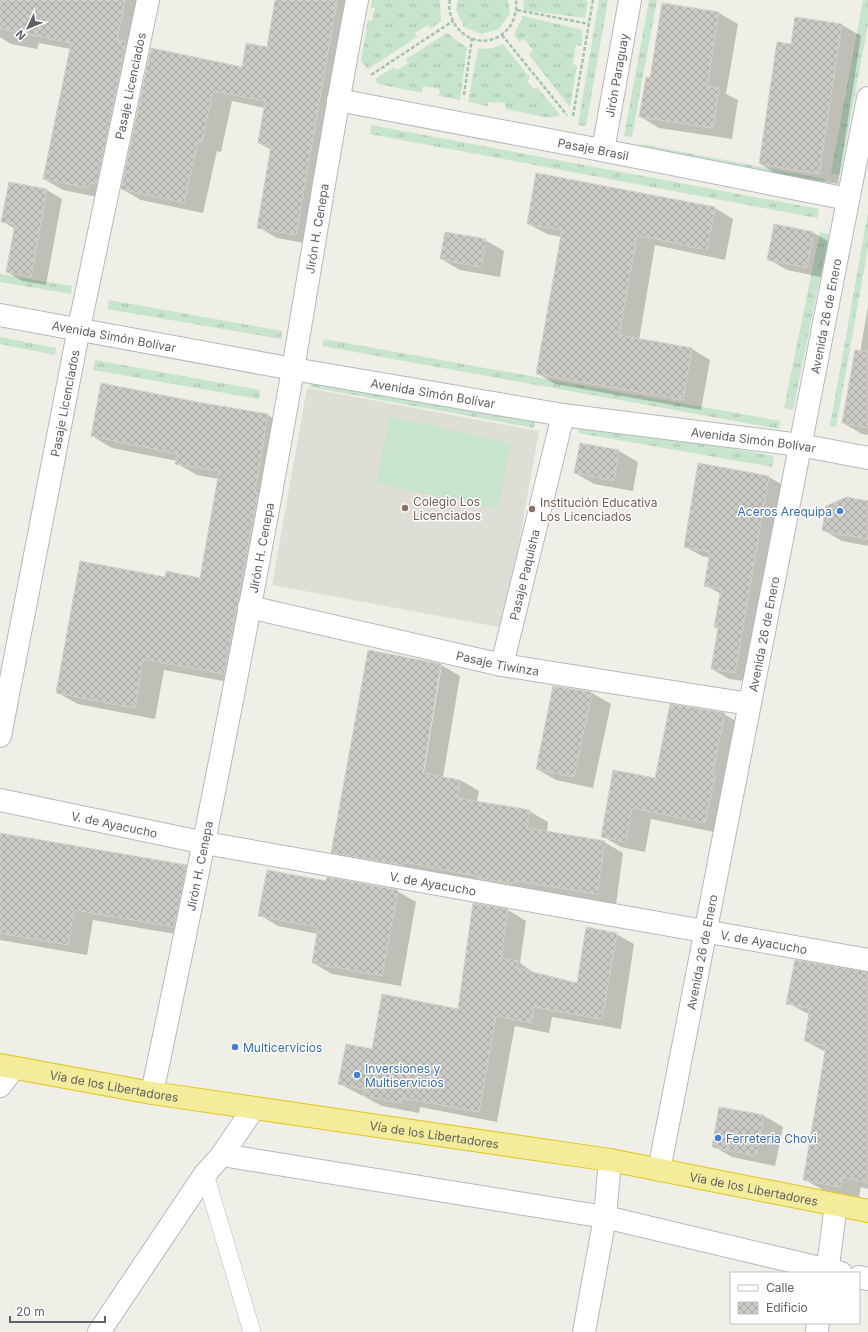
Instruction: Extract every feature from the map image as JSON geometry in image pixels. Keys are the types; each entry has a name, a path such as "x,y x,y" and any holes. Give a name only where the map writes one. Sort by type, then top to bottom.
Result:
{"highway":[{"name":"Vía de los Libertadores","path":"7,1066 152,1093 254,1109 610,1160 868,1210"}],"street":[{"name":"Pasaje Licenciados","path":"0,736 79,328 148,0"},
{"name":"Jirón H. Cenepa","path":"152,1093 205,843 293,369 339,92 357,0"},
{"name":"Jirón Paraguay","path":"603,150 630,0"},
{"name":"Pasaje Brasil","path":"339,92 603,150 848,199"},
{"name":"Avenida 26 de Enero","path":"659,1170 748,704 868,98"},
{"name":"Avenida Simón Bolívar","path":"0,315 79,328 293,369 563,415 800,445 868,458"},
{"name":"Pasaje Paquisha","path":"502,665 563,415"},
{"name":"Pasaje Tiwinza","path":"249,607 502,665 748,704"},
{"name":"V. de Ayacucho","path":"0,800 205,843 706,930 868,960"},
{"path":"0,1086 7,1066"},
{"path":"99,1332 206,1174 222,1155 254,1109"},
{"path":"222,1155 606,1217 832,1272 836,1205"},
{"path":"584,1332 606,1217 610,1160"}],"lane":[{"path":"206,1174 252,1332"}],"path":[{"path":"450,0 450,16 456,28 467,37 480,41 493,39 502,35 513,23 517,10 516,0"},
{"path":"502,35 572,120 593,0"},
{"path":"517,10 589,24"},
{"path":"339,92 360,82 453,21"},
{"path":"464,96 472,38"}],"shaded area":[{"name":"Colegio Los Licenciados","path":"307,388 539,431 504,628 272,585"}],"green space":[{"path":"372,0 440,0 441,21 430,29 428,25 415,33 417,37 368,69 361,61 368,20 372,21 375,8 371,8"},
{"path":"458,0 508,0 510,13 499,29 481,34 464,27 456,10"},
{"path":"523,0 584,0 588,2 585,18 524,10"},
{"path":"599,0 608,0 586,126 578,125"},
{"path":"649,0 657,0 632,137 624,136"},
{"path":"863,0 868,0 868,25 840,175 831,173"},
{"path":"523,16 583,30 581,46 576,45 573,64 577,66 570,107 529,55 533,50 524,39 519,42 514,34"},
{"path":"447,33 467,48 460,100 439,96 440,89 423,86 422,93 378,84 375,79 394,67 397,70 408,63 406,59"},
{"path":"503,44 530,78 527,81 533,89 537,87 560,115 550,118 506,109 505,103 488,102 488,106 468,102 478,49 493,48"},
{"path":"371,125 819,209 817,218 370,134"},
{"path":"641,144 825,179 823,186 640,151"},
{"path":"868,212 868,248 836,427 830,426"},
{"path":"820,232 829,234 793,410 784,408"},
{"path":"0,274 72,286 71,294 0,282"},
{"path":"109,300 282,331 281,339 107,309"},
{"path":"0,337 56,348 55,355 0,344"},
{"path":"324,339 780,421 779,429 322,346"},
{"path":"95,360 260,390 259,399 93,370"},
{"path":"312,375 536,416 534,428 310,387"},
{"path":"390,417 511,443 498,509 376,483"},
{"path":"580,421 774,456 772,467 578,433"}],"building":[{"path":"0,0 125,0 117,40 126,42 97,184 90,183 88,188 43,179 71,43 0,28"},
{"path":"275,0 337,0 296,235 257,228 271,146 258,143 265,101 213,91 202,142 198,141 184,203 121,189 151,48 242,67 246,43 267,47"},
{"path":"662,3 719,12 707,86 719,88 713,128 639,117 646,77 650,78"},
{"path":"795,17 842,24 819,174 759,164 777,42 791,44"},
{"path":"536,173 715,207 707,250 637,235 619,335 692,348 683,400 536,374 562,230 527,224"},
{"path":"9,182 47,189 31,277 6,272 15,224 1,222"},
{"path":"774,224 814,232 807,268 767,260"},
{"path":"445,232 486,239 481,267 440,259"},
{"path":"855,350 868,351 868,428 842,423"},
{"path":"101,383 268,414 255,492 258,493 224,674 143,659 135,708 56,693 80,561 165,577 166,571 200,578 219,471 175,464 177,454 91,436"},
{"path":"580,443 619,450 614,481 574,473"},
{"path":"698,463 769,476 735,673 711,669 718,628 714,627 721,589 704,586 710,552 684,547"},
{"path":"847,497 868,501 868,539 822,531 826,506"},
{"path":"368,650 441,664 423,773 460,780 457,798 530,810 527,828 605,841 597,894 518,881 512,882 512,884 403,862 402,865 331,853"},
{"path":"553,686 592,692 574,777 536,769"},
{"path":"670,704 725,713 712,775 715,776 705,823 632,808 626,842 601,837 613,770 655,778"},
{"path":"0,833 187,865 174,927 74,910 68,945 0,933"},
{"path":"267,870 326,881 327,877 398,890 382,976 312,963 318,927 258,916"},
{"path":"473,903 508,909 501,958 518,961 517,968 577,983 586,927 617,933 602,1019 534,1007 531,1023 496,1016 479,1112 402,1098 401,1103 363,1096 365,1090 338,1084 346,1044 372,1049 382,994 458,1009"},
{"path":"795,960 868,972 868,1183 842,1177 841,1187 803,1180 826,1046 804,1041 810,1008 786,1004"},
{"path":"719,1107 764,1115 756,1156 712,1147"}],"place":[{"name":"Colegio Los Licenciados","path":"405,508"},
{"name":"Institución Educativa Los Licenciados","path":"532,509"},
{"name":"Aceros Arequipa","path":"840,511"},
{"name":"Multicervicios","path":"235,1047"},
{"name":"Inversiones y Multiservicios","path":"357,1075"},
{"name":"Ferreteria Chovi","path":"718,1138"}]}
